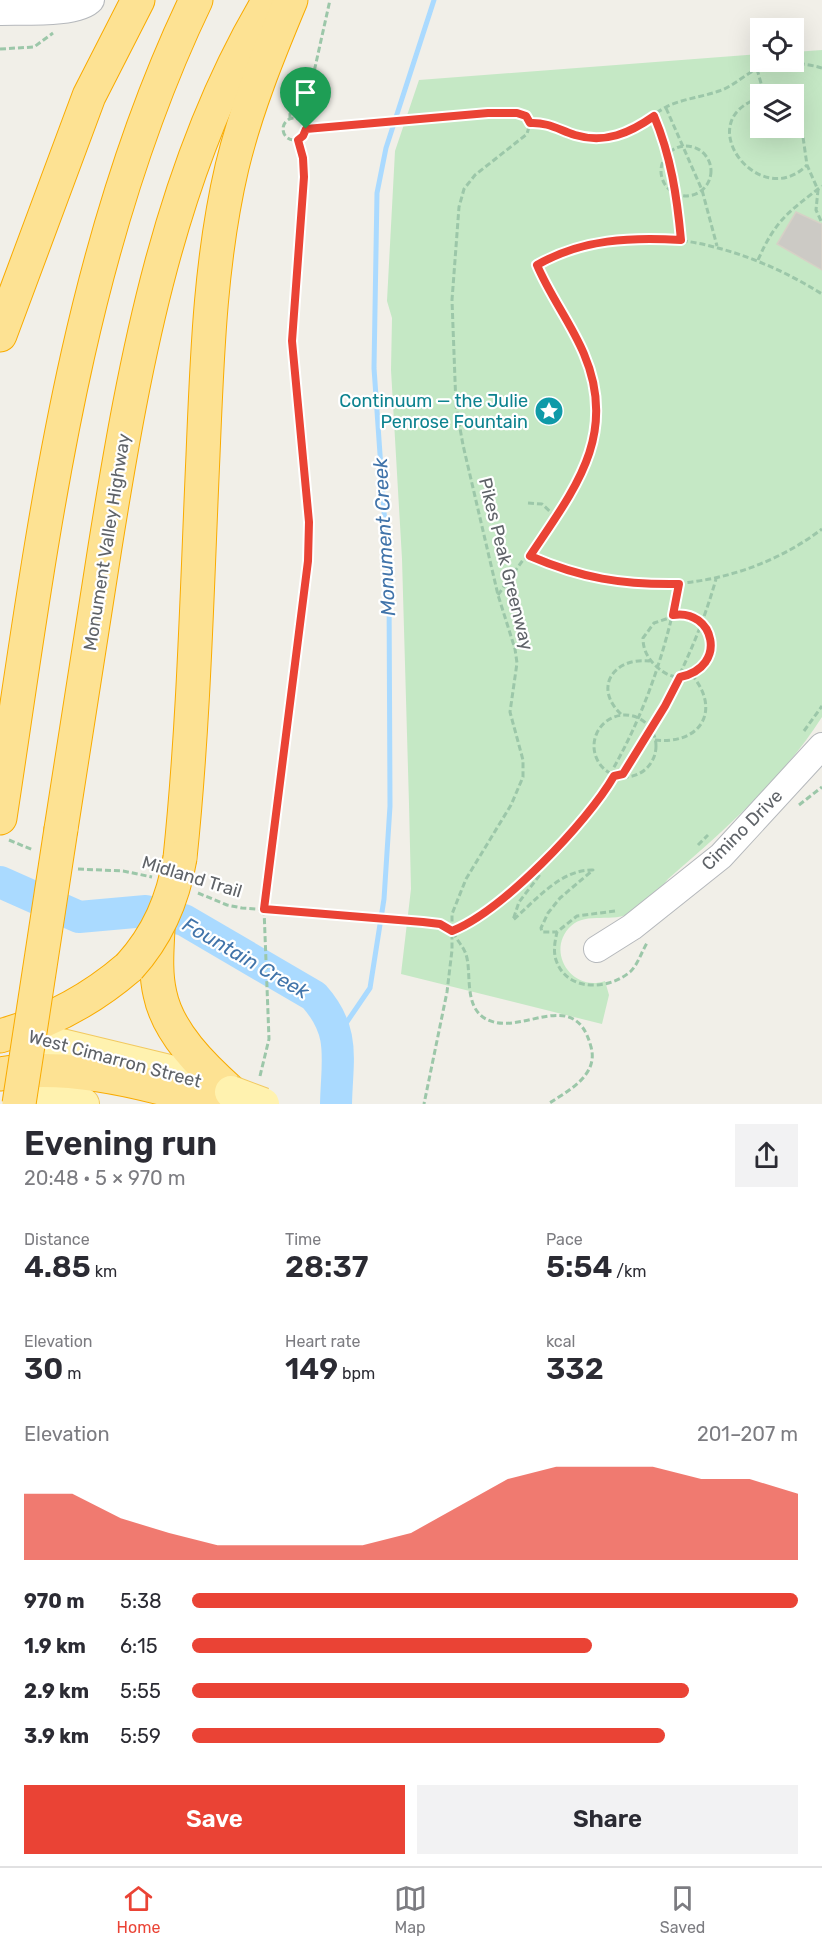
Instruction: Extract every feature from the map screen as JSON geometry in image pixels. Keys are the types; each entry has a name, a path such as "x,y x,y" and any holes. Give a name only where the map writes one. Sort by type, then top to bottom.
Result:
{"highway":[{"path":"0,335 89,96 138,0"},
{"path":"1,820 45,527 81,343 124,182 175,44 196,0"},
{"name":"Monument Valley Highway","path":"12,1086 61,829 118,462 136,364 173,225 222,91 269,0"},
{"path":"143,972 169,904 180,858 190,751 206,378 213,281 232,168 252,96 291,0"},
{"path":"3,1034 79,1003 108,985 143,972"},
{"path":"143,972 160,996 174,1028 208,1072 242,1095"},
{"path":"3,1034 128,1104"},
{"path":"12,1086 28,1072 69,1073 242,1095"}],"main road":[{"name":"West Cimarron Street","path":"3,1034 142,1064 242,1095"},
{"path":"12,1086 83,1104"}],"street":[{"path":"0,12 37,5 81,5"},
{"name":"Cimino Drive","path":"597,949 632,927 721,856 816,746"}],"path":[{"path":"303,122 298,118 290,119 284,125 283,133 289,139 298,140 306,129 303,122 303,107 310,90 330,0"},
{"path":"0,49 34,47 57,30 81,5"},
{"path":"804,64 822,68"},
{"path":"306,129 488,113 517,113 526,116 530,123 542,123 576,136 604,138 630,132 666,108 723,90 752,72"},
{"path":"290,119 290,114 310,90"},
{"path":"750,102 742,105 730,124 732,145 740,162 765,177 775,178 798,173 807,165"},
{"path":"666,108 702,190 717,246"},
{"path":"654,116 668,154 677,194 681,240"},
{"name":"Pikes Peak Greenway","path":"424,1104 447,992 452,914 466,879 511,805 523,777 523,760 510,712 517,663 516,649 498,595 456,406 452,300 459,207 464,189 475,175 527,134 530,123"},
{"path":"803,138 807,165 818,190 816,210 822,223"},
{"path":"242,1095 269,1040 264,909 308,561 309,522 292,341 304,177 303,158 298,140"},
{"path":"684,146 694,146 703,151 709,160 709,179 702,190 693,194 677,194 664,184 661,178 662,161 668,154 684,146"},
{"path":"758,260 769,235 782,217 822,186"},
{"path":"498,595 523,560 530,556 580,480 589,459 595,433 596,406 592,376 585,355 537,265 551,256 572,249 613,240 681,240 717,246 758,260 789,274 822,294"},
{"path":"528,503 542,504 556,517"},
{"path":"530,556 588,578 618,583 679,584 716,579 775,558 797,547 822,529"},
{"path":"614,776 623,774 651,730 680,677 702,624 716,579"},
{"path":"548,1104 579,1084 591,1067 592,1050 588,1035 578,1023 561,1015 547,1014 514,1023 501,1023 486,1019 477,1011 467,980 465,951 452,931 463,927 496,904 538,866 585,818 602,797 614,776 614,769 639,718 659,669 679,584"},
{"path":"673,615 689,615 702,624 711,644 709,656 704,665 692,674 680,677 659,669 650,660 643,644 645,633 654,623 673,615"},
{"path":"622,715 610,697 610,678 615,669 629,661 650,660"},
{"path":"655,740 684,739 695,733 702,723 706,711 706,700 703,690 692,674"},
{"path":"816,746 822,706"},
{"path":"622,715 639,718 651,730 655,740 656,754 645,770 636,776 614,776 598,761 594,745 595,736 605,721 622,715"},
{"path":"1,820 40,853"},
{"path":"697,846 712,832"},
{"name":"Midland Trail","path":"70,865 80,869 123,872 154,878"},
{"path":"538,866 539,876 519,902 513,920 530,903 563,879 593,870 561,898 548,913 541,928 542,932 557,932 578,916 619,910"},
{"name":"Midland Trail","path":"192,890 227,905 423,922 440,924 452,931"},
{"path":"557,932 554,948 556,962 575,981 590,986"}],"green space":[{"path":"822,50 822,717 789,762 751,804 668,879 651,899 625,915 585,919 571,926 564,936 561,957 572,975 582,981 593,983 605,981 609,995 602,1024 401,974 411,889 402,559 391,370 392,318 387,301 395,151 419,80 750,55 750,72 804,72 804,51"}],"building":[{"path":"796,212 822,224 822,270 777,244"}],"waterway":[{"name":"Monument Creek","path":"338,1035 370,988 384,899 390,806 389,583 374,368 377,193 386,148 434,0"},
{"name":"Fountain Creek","path":"0,882 79,917 146,911 184,920 314,996 324,1009 335,1034 338,1060 336,1104"}],"place":[{"name":"Continuum — the Julie Penrose Fountain","path":"549,411"}],"route":[{"path":"488,113 517,113 526,116 530,123 552,125 576,136 604,138 630,132 654,116 668,154 677,194 681,240 644,238 613,240 582,246 551,256 537,265 585,355 592,376 596,406 595,433 589,459 580,480 530,556 588,578 647,585 679,584 673,615 689,615 702,624 711,644 709,656 698,671 680,677 651,730 623,774 614,776 602,797 560,845 496,904 463,927 452,931 440,924 423,922 264,909 308,561 309,522 292,341 304,177 303,158 298,140 305,134 306,129 488,113"}]}
